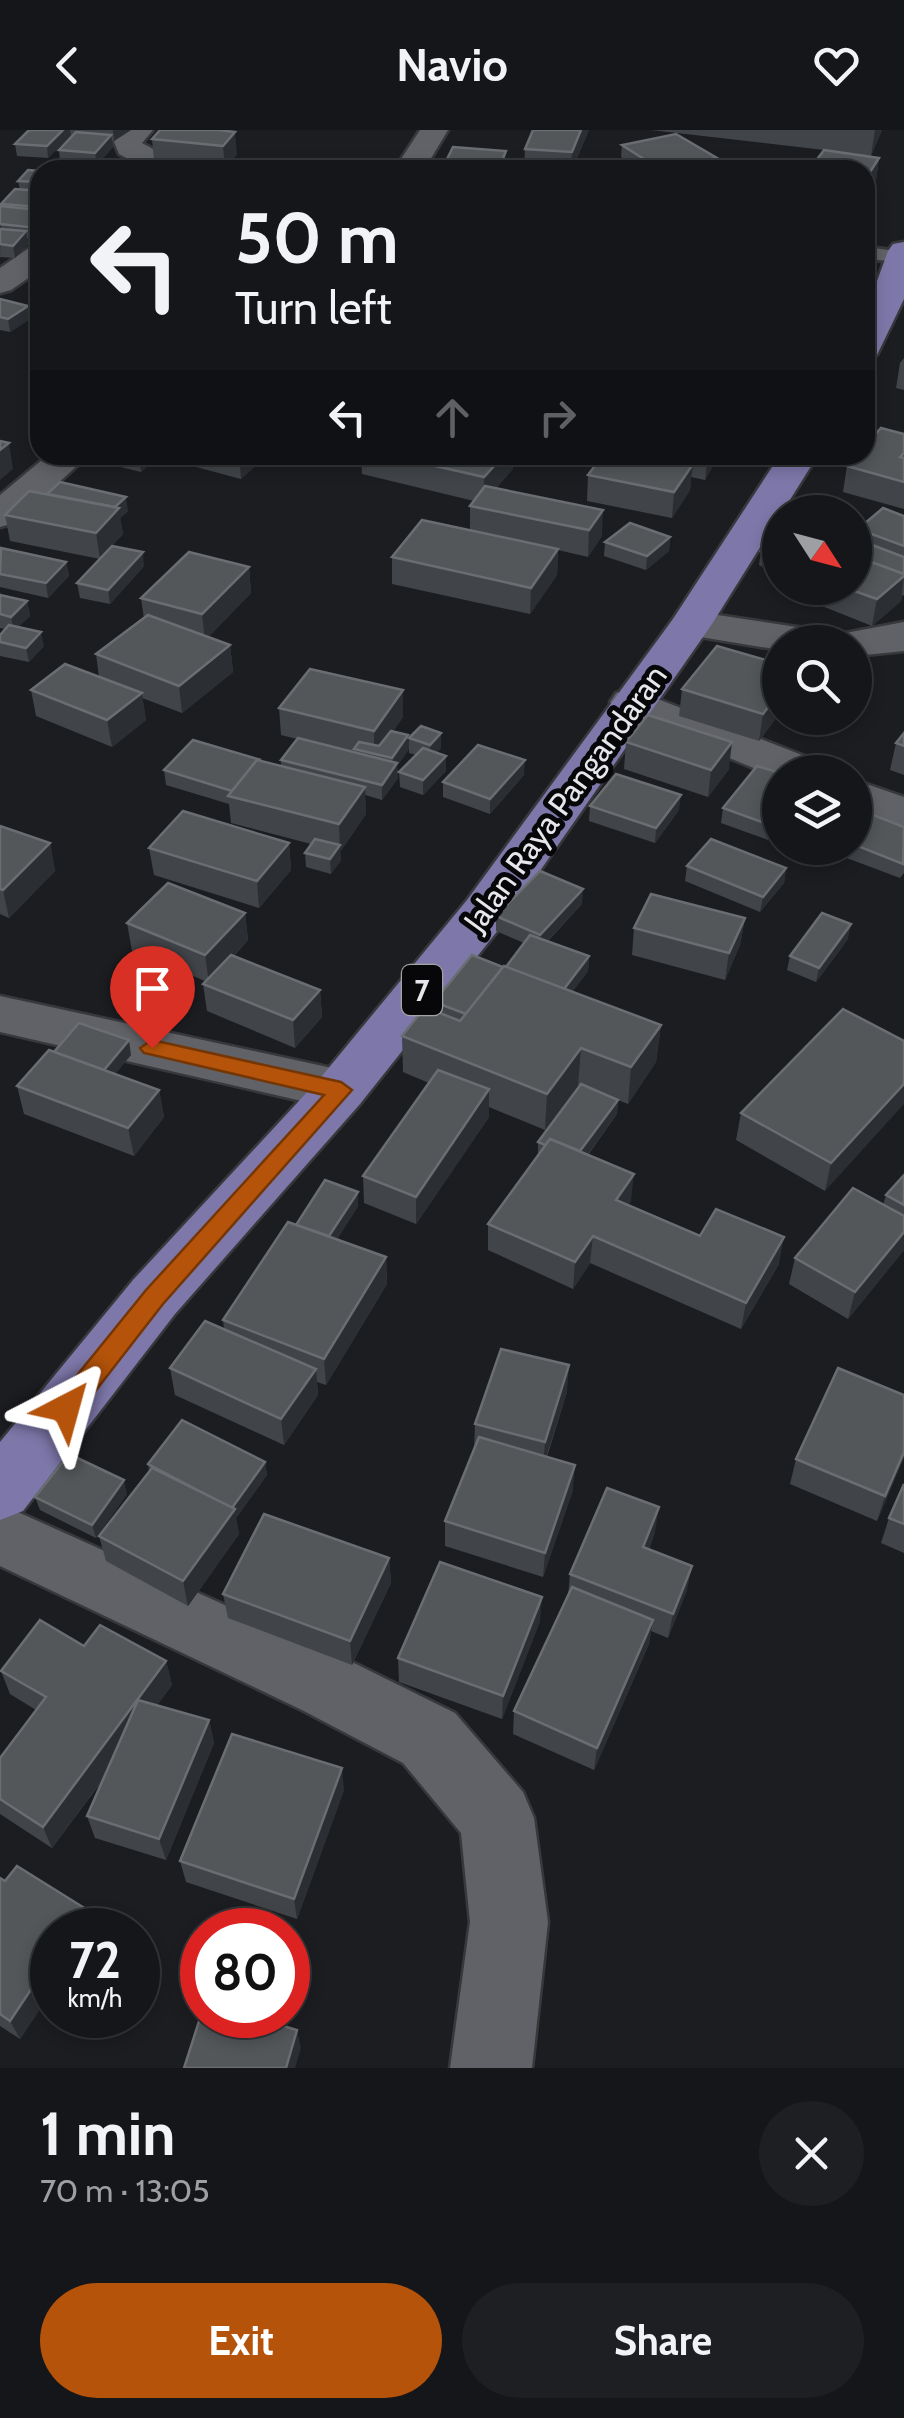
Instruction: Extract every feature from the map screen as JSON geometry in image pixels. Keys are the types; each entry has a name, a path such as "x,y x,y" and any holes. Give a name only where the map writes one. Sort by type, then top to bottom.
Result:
{"highway":[{"path":"875,306 903,254"},
{"name":"Jalan Raya Pangandaran","path":"0,1491 154,1297 341,1090 485,912 632,702 692,624 793,465"}],"street":[{"path":"139,130 128,142 129,148 145,160"},
{"path":"415,160 434,130"},
{"path":"0,283 30,261"},
{"path":"0,515 58,465"},
{"path":"692,624 762,635"},
{"path":"872,642 892,641 904,635"},
{"path":"632,702 762,755"},
{"path":"872,801 904,814"},
{"path":"0,1014 341,1090"},
{"path":"0,1534 327,1686 428,1738 497,1818 510,1922 491,2068"}],"lane":[{"path":"875,253 903,254"}],"building":[{"path":"29,130 63,130 47,146 15,144"},
{"path":"160,130 235,132 223,146 152,139"},
{"path":"533,130 581,130 572,152 525,149"},
{"path":"76,132 111,135 95,153 59,150"},
{"path":"676,134 717,158 645,160 622,145"},
{"path":"453,147 506,151 502,160 446,160"},
{"path":"824,150 879,158 875,164 875,160 816,160"},
{"path":"28,170 30,170 30,182 18,181"},
{"path":"15,189 30,190 30,206 1,204"},
{"path":"0,206 30,209 30,227 0,224"},
{"path":"0,229 26,231 13,246 0,244"},
{"path":"0,299 28,306 8,319 0,317"},
{"path":"881,428 904,434 904,453 900,457 904,458 904,482 847,466 875,465 875,435"},
{"path":"431,465 495,465 484,477"},
{"path":"596,465 692,465 674,492 588,475"},
{"path":"60,482 126,497 115,507 47,494"},
{"path":"485,486 603,510 589,530 470,506"},
{"path":"29,491 119,508 96,533 5,515"},
{"path":"883,508 904,516 904,546 872,534 872,517"},
{"path":"422,520 558,549 531,588 392,557"},
{"path":"630,523 670,537 647,556 605,542"},
{"path":"872,545 904,557 904,574 872,562"},
{"path":"112,546 143,552 108,590 77,583"},
{"path":"1,548 66,562 46,583 0,574"},
{"path":"189,552 249,567 202,614 141,598"},
{"path":"872,562 904,574 877,599 872,597"},
{"path":"0,595 27,601 11,617 0,614"},
{"path":"148,615 230,645 179,686 96,654"},
{"path":"9,625 41,632 26,648 0,642 0,635"},
{"path":"717,646 762,659 762,714 682,689"},
{"path":"65,664 142,693 107,720 31,690"},
{"path":"310,669 403,690 374,731 279,708"},
{"path":"648,715 732,742 711,770 626,742"},
{"path":"421,726 441,733 430,745 409,738"},
{"path":"391,731 408,735 392,758 354,749 359,742 379,746"},
{"path":"298,738 397,763 382,785 281,760"},
{"path":"193,740 261,760 232,791 164,770"},
{"path":"478,745 525,760 490,799 443,782"},
{"path":"423,748 446,756 423,780 399,772"},
{"path":"257,760 365,787 339,824 228,796"},
{"path":"757,766 762,768 762,822 723,808"},
{"path":"616,774 681,795 656,828 590,806"},
{"path":"183,811 289,843 257,881 149,848"},
{"path":"872,815 904,827 903,864 872,852"},
{"path":"0,826 50,843 3,890 0,889"},
{"path":"315,839 340,845 330,859 305,853"},
{"path":"711,839 762,859 762,865 786,868 763,897 687,866"},
{"path":"540,871 583,889 540,935 496,916"},
{"path":"168,883 245,913 205,955 127,923"},
{"path":"651,894 745,918 729,953 634,928"},
{"path":"822,913 851,924 819,968 790,956"},
{"path":"530,935 589,956 564,989 506,967"},
{"path":"231,955 320,990 293,1020 203,984"},
{"path":"472,955 503,967 466,1014 434,1002"},
{"path":"504,966 661,1025 631,1067 581,1048 547,1094 402,1036 425,1007 460,1021"},
{"path":"843,1009 904,1041 904,1084 831,1163 741,1113"},
{"path":"79,1023 129,1040 104,1070 54,1052"},
{"path":"49,1050 159,1090 128,1128 17,1086"},
{"path":"438,1070 489,1089 416,1197 363,1176"},
{"path":"581,1084 618,1100 580,1151 550,1139 545,1145 538,1142"},
{"path":"550,1139 634,1174 616,1200 700,1236 716,1209 784,1237 746,1303 593,1236 575,1262 488,1224"},
{"path":"904,1175 904,1205 886,1195"},
{"path":"325,1180 358,1192 329,1236 296,1225"},
{"path":"853,1188 904,1216 904,1232 855,1292 795,1258"},
{"path":"288,1222 386,1257 324,1359 223,1320"},
{"path":"205,1321 316,1369 281,1419 170,1368"},
{"path":"501,1349 569,1365 545,1442 475,1424"},
{"path":"838,1368 904,1395 904,1452 885,1496 796,1459"},
{"path":"182,1420 265,1462 232,1508 148,1464"},
{"path":"479,1437 575,1465 545,1553 445,1521"},
{"path":"69,1454 124,1480 92,1525 35,1497"},
{"path":"152,1468 235,1509 183,1581 99,1536"},
{"path":"904,1484 904,1524 889,1518"},
{"path":"607,1488 659,1507 643,1547 692,1566 673,1614 570,1574"},
{"path":"264,1514 389,1558 350,1641 223,1594"},
{"path":"440,1562 542,1597 503,1696 398,1658"},
{"path":"572,1587 653,1620 597,1748 514,1711"},
{"path":"40,1620 84,1646 100,1625 166,1661 43,1827 0,1799 0,1758 46,1697 1,1671"},
{"path":"138,1700 209,1720 159,1839 87,1816"},
{"path":"232,1734 342,1768 294,1899 180,1861"},
{"path":"17,1866 84,1908 30,1908 30,1991 10,2021 0,2014 0,1878 5,1881"},
{"path":"194,2038 295,2038 286,2068 184,2068"}],"route":[{"path":"66,1408 154,1297 341,1090 152,1048"}]}
